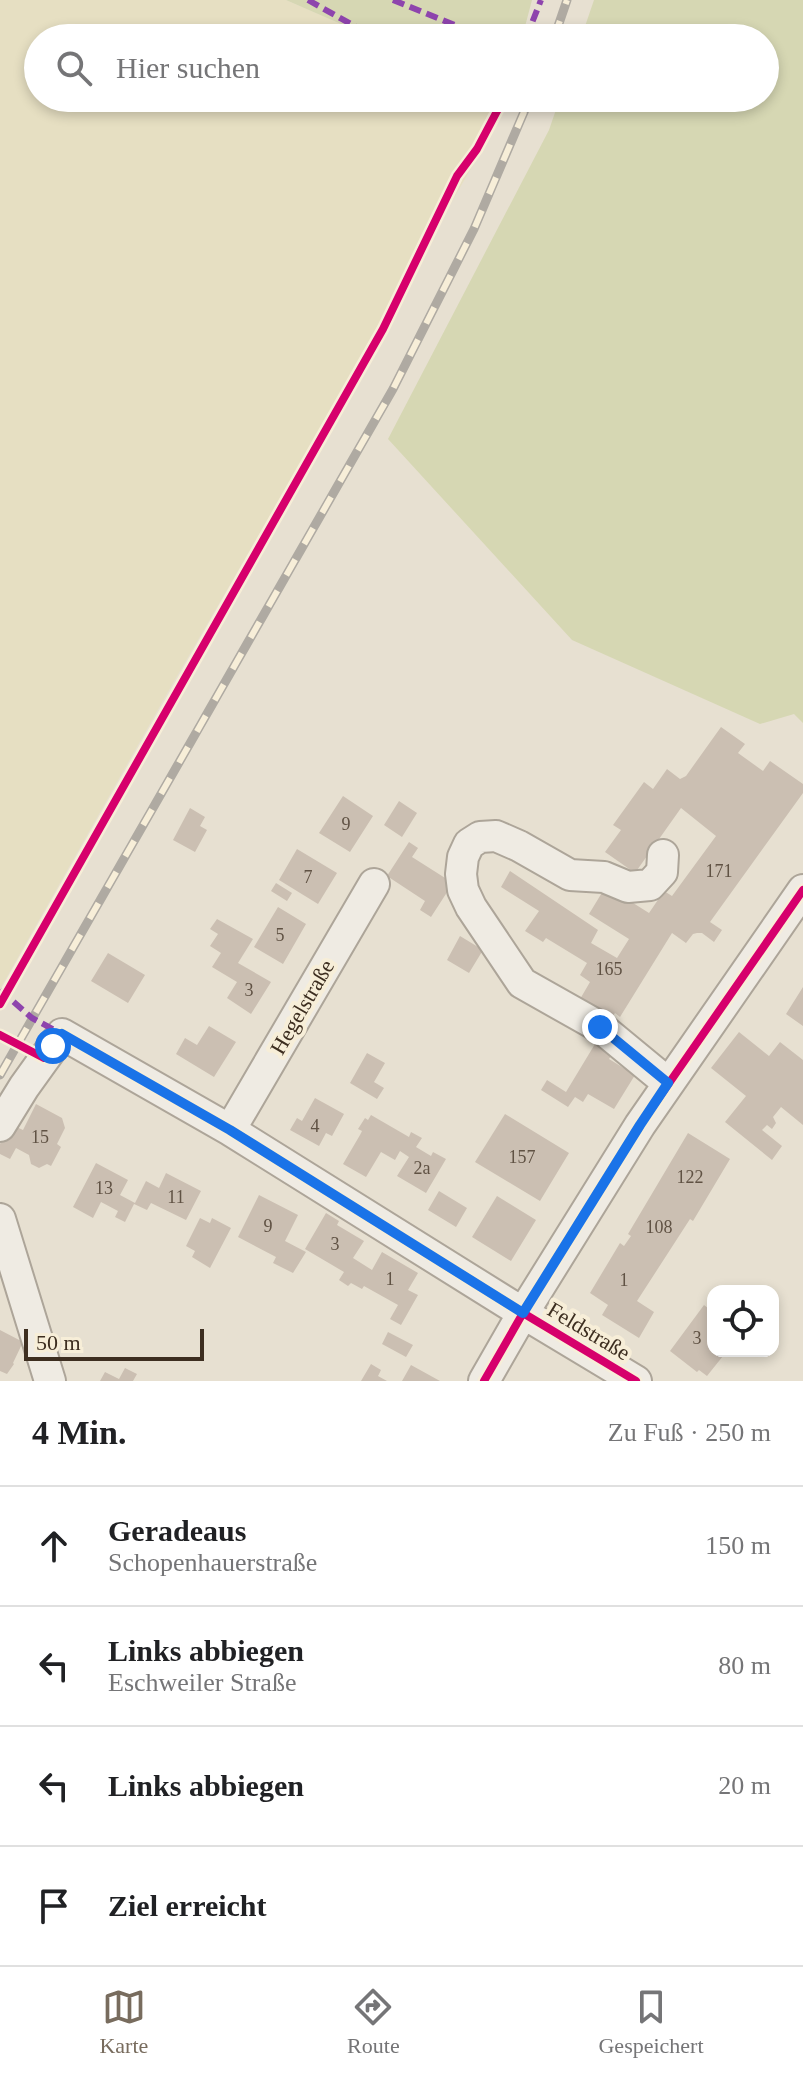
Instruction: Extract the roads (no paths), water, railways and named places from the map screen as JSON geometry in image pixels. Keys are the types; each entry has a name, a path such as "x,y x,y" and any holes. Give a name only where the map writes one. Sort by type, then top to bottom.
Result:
{"street":[{"path":"663,855 662,872 650,885 628,887 604,877 570,875 496,836 480,837 469,844 463,857 461,874 463,890 471,907 522,983 600,1027 668,1083"},
{"name":"Hegelstraße","path":"230,1130 374,884"},
{"path":"484,1381 640,1125 799,905"},
{"name":"Feldstraße","path":"0,1126 62,1034 230,1130 636,1381"},
{"path":"0,1219 50,1381"}],"railway":[{"path":"559,24 567,0"},
{"path":"0,1075 393,389 474,229 524,112"}]}
